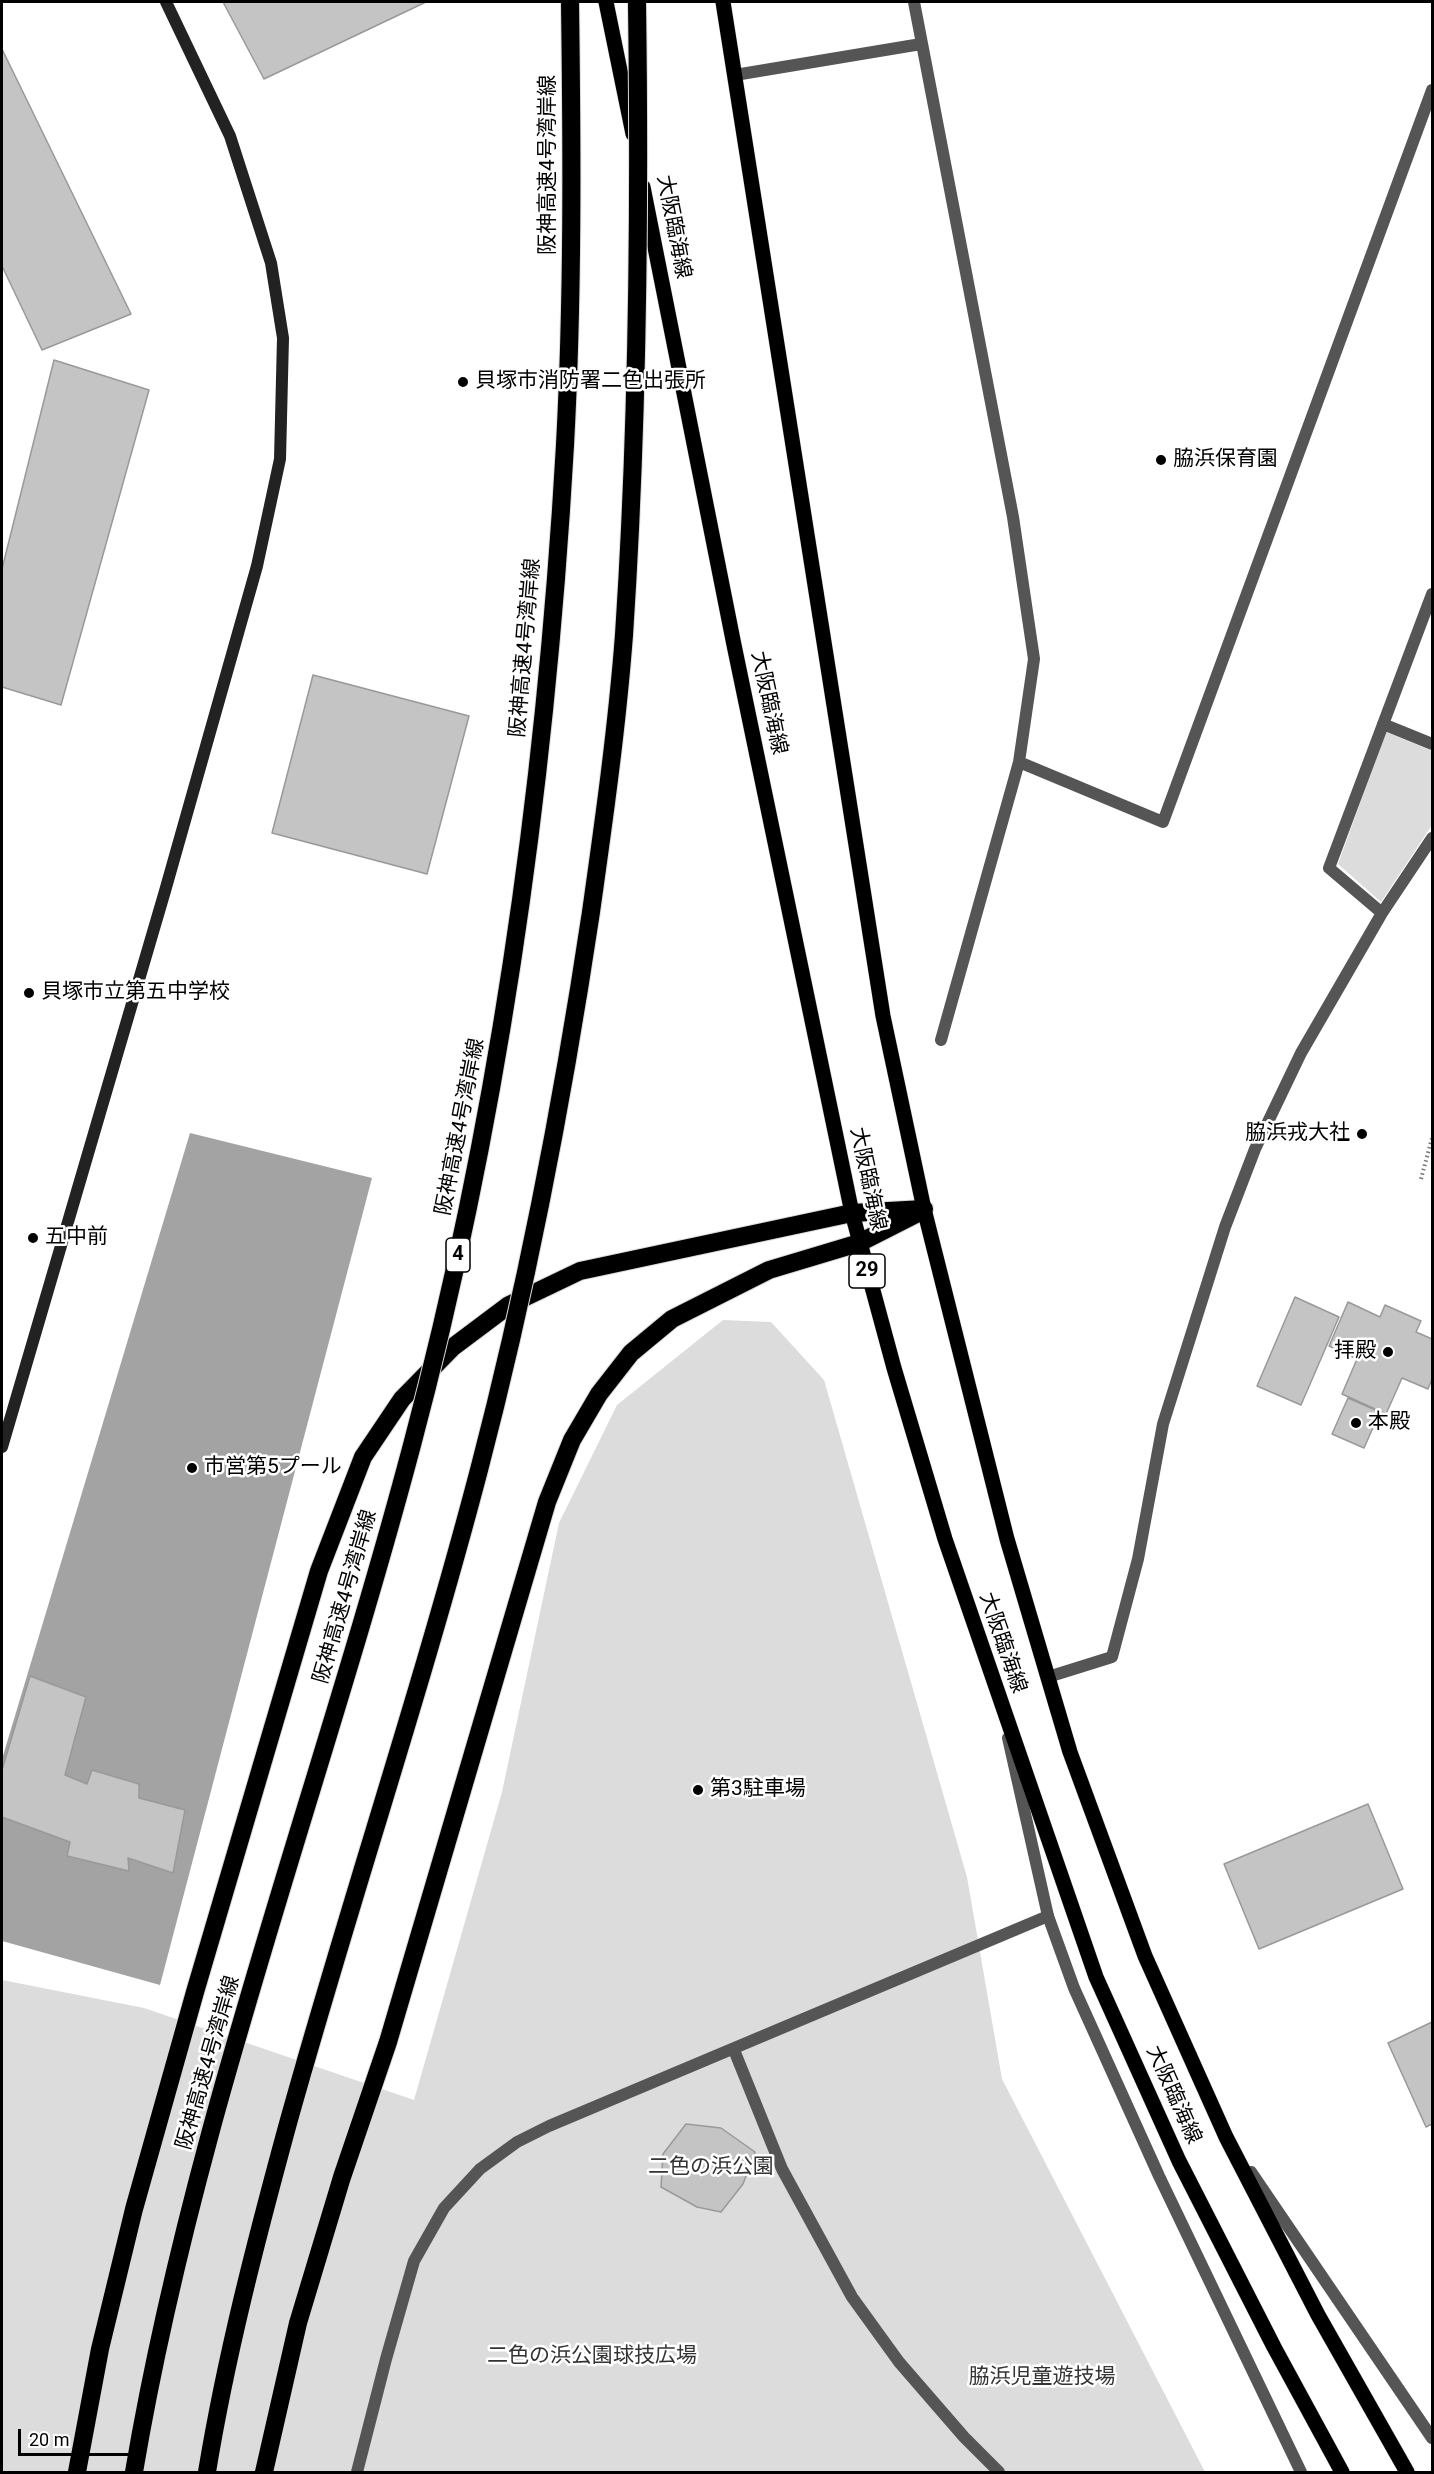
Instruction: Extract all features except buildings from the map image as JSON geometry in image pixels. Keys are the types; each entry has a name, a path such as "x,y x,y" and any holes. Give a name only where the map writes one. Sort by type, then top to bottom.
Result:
{"highway":[{"name":"阪神高速4号湾岸線","path":"134,2472 183,2235 413,1443 462,1238 504,1025 532,829 553,624 565,442 572,259 570,2"},
{"path":"207,2472 217,2417 261,2223 316,2024 479,1469 531,1249 572,1044 602,833 623,640 633,444 637,287 637,2"},
{"path":"76,2472 100,2349 134,2209 195,1992 319,1571 363,1457 402,1399 453,1347 509,1305 579,1271 852,1213 924,1209"},
{"path":"264,2472 298,2324 342,2177 388,2042 547,1502 572,1440 599,1394 631,1353 672,1319 769,1270 859,1244 924,1209"}],"main road":[{"name":"大阪臨海線","path":"606,2 732,633 852,1213 945,1539 1096,1977 1179,2161 1274,2347 1342,2472"},
{"name":"大阪臨海線","path":"723,2 881,1004 924,1209 1005,1528 1070,1752 1145,1956 1226,2137 1318,2314 1407,2472"}],"street":[{"path":"2,1441 165,891 256,566 280,459 283,338 271,263 230,136 166,2"},
{"path":"914,2 1013,517 1034,659 1019,762 941,1040"},
{"path":"735,75 921,44"},
{"path":"1019,762 1163,822 1432,90"},
{"path":"1382,913 1329,868 1432,594"},
{"path":"1383,724 1432,744"},
{"path":"1048,1677 1112,1657 1138,1559 1163,1424 1225,1227 1255,1149 1301,1053 1382,913 1432,838"},
{"path":"999,1698 1047,1916 1074,1988 1158,2176 1301,2472"},
{"path":"357,2472 414,2261 444,2208 480,2169 516,2142 1047,1916"},
{"path":"734,2050 782,2169 852,2297 898,2362 964,2437 999,2472"},
{"path":"1226,2137 1432,2438"}],"path":[{"path":"1421,1179 1432,1138"}],"green space":[{"path":"1386,732 1432,751 1432,825 1381,902 1338,864"},
{"name":"二色の浜公園","path":"723,1320 771,1322 824,1380 967,1877 1002,2079 1205,2472 2,2472 2,1980 144,2008 414,2100 502,1792 559,1523 617,1405"}],"shaded area":[{"name":"市営第5プール","path":"190,1133 372,1178 160,1985 2,1941 2,1759"}],"place":[{"name":"貝塚市消防署二色出張所","path":"463,382"},
{"name":"脇浜保育園","path":"1161,460"},
{"name":"貝塚市立第五中学校","path":"29,993"},
{"name":"脇浜戎大社","path":"1362,1134"},
{"name":"五中前","path":"33,1238"},
{"name":"拝殿","path":"1388,1352"},
{"name":"本殿","path":"1356,1423"},
{"name":"市営第5プール","path":"192,1468"},
{"name":"第3駐車場","path":"698,1790"}],"park label":[{"name":"二色の浜公園球技広場","path":"592,2357"},
{"name":"脇浜児童遊技場","path":"1042,2378"}]}
